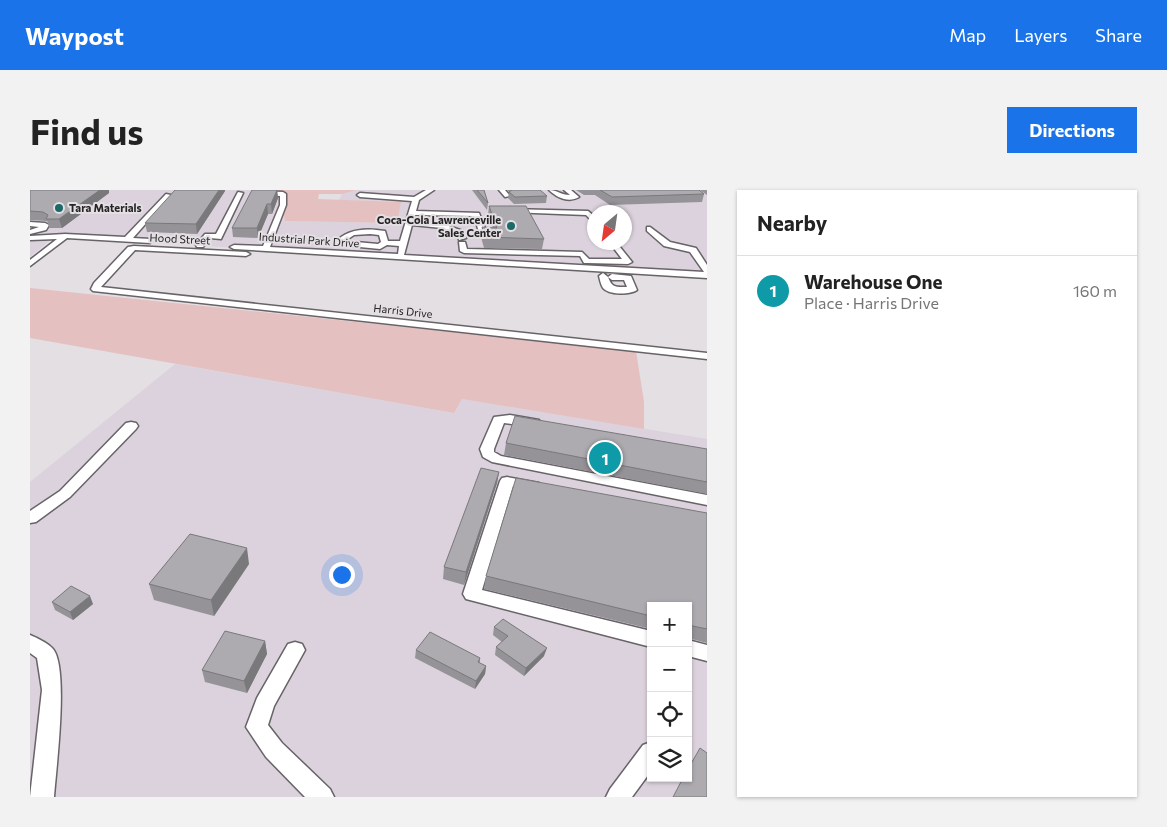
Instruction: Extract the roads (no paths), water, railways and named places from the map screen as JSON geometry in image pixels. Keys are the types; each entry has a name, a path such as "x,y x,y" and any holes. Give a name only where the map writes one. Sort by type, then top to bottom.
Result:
{"street":[{"path":"399,257 416,199 431,190"},
{"path":"552,190 560,197 576,197"},
{"path":"561,202 583,203 567,190"},
{"path":"200,245 208,236 218,237 240,193"},
{"path":"236,241 268,245 283,205 283,194 254,193"},
{"path":"127,240 168,195"},
{"path":"360,195 416,199"},
{"path":"413,213 436,210 476,210 476,222 483,233"},
{"path":"456,210 458,222"},
{"path":"503,211 587,213"},
{"path":"409,223 443,226 460,233 464,252 582,254 587,261 628,262 618,250"},
{"path":"30,224 45,225 43,228 30,232"},
{"path":"650,229 667,244 693,250 707,271"},
{"path":"104,239 116,232 134,232"},
{"path":"385,243 382,233 359,232 346,236 339,243 380,247 385,243 404,244"},
{"path":"30,264 65,236"},
{"name":"Industrial Park Drive","path":"30,238 65,236 248,250 268,245 399,257 514,264 515,270 520,271 565,270 599,273 707,275"},
{"name":"Hood Street","path":"96,289 97,284 134,248 225,252 248,250"},
{"path":"696,255 707,255"},
{"name":"Harris Drive","path":"96,289 707,356"},
{"path":"544,425 510,419 499,420 487,449 488,454 497,459 707,500"},
{"path":"30,518 65,494 131,426"},
{"path":"545,488 507,481 472,594 647,638"},
{"path":"30,643 46,654 52,690 42,797"},
{"path":"692,649 707,653"},
{"path":"295,650 264,704 257,727 274,750 322,797"},
{"path":"618,797 647,757"}],"place":[{"name":"Tara Materials","path":"59,208"},
{"name":"Coca-Cola Lawrenceville Sales Center","path":"511,226"},
{"name":"Warehouse One","path":"605,458"}]}
